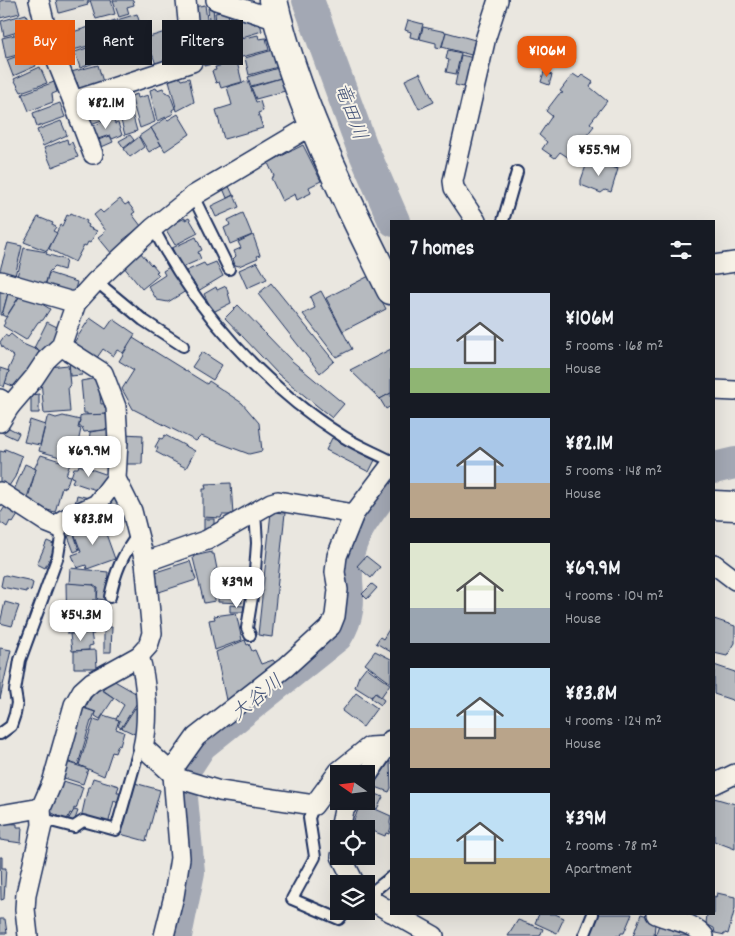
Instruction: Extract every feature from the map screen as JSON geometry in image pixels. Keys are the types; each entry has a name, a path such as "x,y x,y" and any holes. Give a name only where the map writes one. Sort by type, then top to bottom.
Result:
{"highway":[{"path":"275,10 296,83 361,230 390,288"},
{"path":"715,506 735,506"}],"street":[{"path":"39,0 49,42 93,154"},
{"path":"73,101 192,62 186,0"},
{"path":"216,0 275,10"},
{"path":"475,220 454,188 453,181 486,36 498,0"},
{"path":"0,422 5,403 34,378 46,360 61,346 76,303 96,281 153,228 193,196 314,124"},
{"path":"715,265 735,262"},
{"path":"0,281 76,303"},
{"path":"28,936 25,909 26,894 42,814 74,705 82,691 100,677 138,656 148,646 152,633 145,562 132,511 116,479 118,441 116,407 104,373 61,346"},
{"path":"715,390 735,391"},
{"path":"164,936 174,896 180,858 180,779 176,765 196,737 286,667 331,626 335,616 338,590 335,572 337,556 354,514 390,466"},
{"path":"0,492 48,523 58,526 63,520 97,504 116,479"},
{"path":"145,562 207,540 278,501 354,514"},
{"path":"715,565 735,580"},
{"path":"138,656 144,672 146,734 143,747 180,779 220,791 314,805 339,771 369,747 390,743"},
{"path":"374,765 390,743"},
{"path":"715,784 735,774"},
{"path":"0,816 42,814"},
{"path":"375,902 390,911"},
{"path":"397,915 434,936"},
{"path":"659,915 689,925 700,931 704,936"}],"lane":[{"path":"503,220 517,172"},
{"path":"193,196 228,269"},
{"path":"153,228 164,249 215,323 259,370 291,399 330,428 345,438 390,460"},
{"path":"96,281 144,320 183,346"},
{"path":"250,635 247,628 254,586 258,543 255,512"},
{"path":"0,734 11,726 15,714 14,692 20,660 58,556 61,537 58,526"},
{"path":"110,597 118,566 124,553 137,536"},
{"path":"42,814 74,827 83,821 116,830 138,753 143,747"},
{"path":"314,805 308,818 315,857 292,899 330,915"},
{"path":"375,890 390,878"},
{"path":"584,936 594,915"}],"building":[{"path":"16,0 20,13 0,18 0,1"},
{"path":"56,0 89,0 89,2 87,3 88,5 59,13"},
{"path":"90,0 111,0 115,14 96,19"},
{"path":"113,0 133,0 134,5 127,7 129,14 119,17"},
{"path":"205,5 207,20 195,20 193,7"},
{"path":"213,7 214,19 209,20 208,8"},
{"path":"228,11 229,20 216,20 215,13"},
{"path":"26,14 28,20 15,20 15,33 4,36 1,21"},
{"path":"137,14 139,20 117,20"},
{"path":"240,15 246,17 247,21 252,19 254,24 260,23 262,31 243,37 243,20 231,20 230,17"},
{"path":"408,20 423,24 419,39 410,37 411,32 405,30"},
{"path":"423,27 446,32 441,48 436,47 436,43 420,39"},
{"path":"85,28 85,47 75,49 75,31"},
{"path":"446,32 475,40 471,55 442,47"},
{"path":"162,33 163,65 157,67 152,54 152,36"},
{"path":"15,35 15,56 6,58 2,38"},
{"path":"258,35 259,39 266,38 269,50 243,57 243,38"},
{"path":"85,49 85,65 89,65 80,68 75,52"},
{"path":"273,50 278,67 249,75 245,58"},
{"path":"448,50 461,53 456,74 446,72 449,60 446,59"},
{"path":"461,55 474,58 468,88 455,85"},
{"path":"15,57 15,65 36,66 13,76 7,60"},
{"path":"98,65 103,82 79,89 77,82 74,83 71,72"},
{"path":"238,65 242,82 221,88 219,82 216,83 212,71 216,70 215,67"},
{"path":"40,67 47,83 21,92 14,79"},
{"path":"278,68 281,78 251,86 248,77"},
{"path":"544,72 552,75 549,85 541,82"},
{"path":"420,73 434,102 419,109 405,80"},
{"path":"573,74 579,78 582,75 593,82 590,87 607,101 590,123 594,126 569,158 560,152 555,158 542,149 547,142 539,135 552,116 546,111 559,94 563,93 560,91"},
{"path":"179,77 181,80 189,78 194,102 177,111 169,80"},
{"path":"281,78 288,89 256,99 251,87"},
{"path":"248,81 256,102 260,101 263,111 258,113 263,128 224,139 216,110 232,105 227,87"},
{"path":"54,82 57,92 52,94 53,102 29,111 22,94"},
{"path":"156,88 157,90 163,88 165,92 170,94 175,108 172,110 173,114 157,121 150,90"},
{"path":"128,91 130,99 121,101 119,93"},
{"path":"137,94 138,98 148,95 155,122 140,128 131,96"},
{"path":"103,99 110,117 88,125 81,108"},
{"path":"128,99 137,131 125,135 116,103"},
{"path":"60,103 65,117 37,127 33,113"},
{"path":"178,114 190,134 165,151 151,128 166,118 168,120"},
{"path":"113,117 115,124 118,123 122,135 112,139 110,135 95,140 89,128"},
{"path":"61,121 67,135 43,146 37,130"},
{"path":"151,128 161,145 149,152 139,136"},
{"path":"130,135 134,140 124,148 119,141"},
{"path":"110,136 113,142 97,149 95,141"},
{"path":"139,137 144,147 130,157 124,149"},
{"path":"67,139 68,144 72,142 78,157 52,167 44,148"},
{"path":"303,145 321,181 309,187 311,193 297,200 295,194 282,201 271,178 274,176 268,163"},
{"path":"611,150 623,155 618,168 606,163"},
{"path":"588,160 618,169 611,192 605,190 601,193 581,185"},
{"path":"228,184 233,195 227,198 222,186"},
{"path":"234,195 239,207 216,217 211,206"},
{"path":"120,199 125,205 128,203 135,212 132,214 141,226 123,240 126,244 112,254 98,237 106,231 94,215 100,210 103,213"},
{"path":"71,213 87,221 88,227 97,231 90,243 88,242 86,246 84,245 75,262 49,249 60,225 62,226 67,215 69,216"},
{"path":"243,213 252,235 230,244 224,228 230,225 228,220"},
{"path":"38,217 53,223 52,225 56,227 53,231 57,233 47,251 24,242"},
{"path":"185,218 185,220 189,218 198,233 175,245 165,228"},
{"path":"253,235 260,255 257,256 258,258 239,266 235,265 233,259 236,256 234,251 241,248 238,242"},
{"path":"196,237 202,250 198,252 201,259 183,267 180,266 172,248"},
{"path":"8,243 22,246 14,280 0,277 0,270"},
{"path":"24,248 47,252 46,254 66,260 64,270 54,267 49,272 44,288 16,281"},
{"path":"140,252 158,271 156,272 159,275 142,289 123,266"},
{"path":"216,262 223,276 198,291 194,282 191,283 186,271 204,263 206,266"},
{"path":"257,262 267,279 247,288 239,270"},
{"path":"171,266 186,291 168,302 157,300 148,286 165,275 163,271"},
{"path":"49,273 77,282 73,297 44,290"},
{"path":"369,276 386,309 343,331 326,298"},
{"path":"271,283 334,361 320,373 258,294"},
{"path":"0,286 9,289 2,315 0,315"},
{"path":"226,286 231,303 213,312 204,294 216,287 217,290"},
{"path":"9,290 22,292 6,317 2,315"},
{"path":"23,291 44,298 42,304 50,309 43,320 38,322 26,340 3,326 4,321"},
{"path":"321,291 352,349 336,357 303,314 315,308 310,297"},
{"path":"238,305 292,361 344,404 332,418 278,374 225,318"},
{"path":"90,318 106,329 113,319 135,334 123,353 117,350 113,356 103,349 94,362 71,347"},
{"path":"47,322 59,328 47,352 43,352 34,348"},
{"path":"11,334 23,344 39,351 34,365 18,388 5,383 14,357 2,347 0,342 5,335 8,337"},
{"path":"133,338 207,384 209,381 242,403 259,423 262,451 249,454 201,436 196,441 133,409 122,389 134,370 119,361"},
{"path":"390,350 390,394 380,399 350,370"},
{"path":"202,352 222,365 213,380 192,367"},
{"path":"69,358 81,366 82,375 70,376"},
{"path":"68,365 70,412 44,414 41,380 49,367"},
{"path":"0,368 9,371 4,387 0,385"},
{"path":"98,378 101,404 109,403 111,414 87,415 87,413 84,413 81,381"},
{"path":"39,394 39,413 31,413 31,395"},
{"path":"390,394 390,407 386,409 380,399"},
{"path":"111,414 113,429 84,432 82,427 79,427 82,415"},
{"path":"50,416 56,418 63,416 80,420 78,428 81,429 74,461 39,451 47,418"},
{"path":"30,420 45,425 40,445 24,442"},
{"path":"5,426 19,433 16,439 1,432"},
{"path":"111,429 108,466 87,463 90,432"},
{"path":"123,434 143,435 142,464 122,464"},
{"path":"165,435 195,451 186,468 156,452 158,448 155,447 160,438 162,439"},
{"path":"332,438 375,460 369,472 326,450"},
{"path":"5,449 22,456 15,477 7,489 0,487 0,451 4,452"},
{"path":"41,455 70,464 66,475 70,476 66,488 62,487 55,512 28,505 27,502 36,469 34,469"},
{"path":"25,464 36,469 26,501 12,495"},
{"path":"79,465 108,475 99,491 72,482 74,478 71,477 74,468 78,468"},
{"path":"231,483 233,515 222,515 221,518 203,517 203,489 206,489 205,484"},
{"path":"113,491 126,514 121,520 103,504"},
{"path":"77,495 89,498 85,507 75,504"},
{"path":"7,504 17,510 15,513 18,515 13,523 10,521 7,527 0,522 0,514"},
{"path":"94,512 96,522 76,530 72,519"},
{"path":"271,512 285,513 272,637 258,635"},
{"path":"204,519 214,519 214,530 204,530"},
{"path":"101,520 115,559 87,569 86,565 77,568 72,555 81,552 73,530 75,531"},
{"path":"74,534 79,550 74,552 68,536"},
{"path":"47,541 56,545 45,568 37,564"},
{"path":"212,552 217,569 214,570 215,601 204,603 193,558 194,556"},
{"path":"366,556 380,567 371,578 357,566"},
{"path":"190,561 196,580 159,592 153,573"},
{"path":"70,568 108,572 106,600 97,599 98,588 93,587 93,585 69,584"},
{"path":"219,571 242,572 242,603 218,602"},
{"path":"3,576 28,580 33,583 31,591 26,590 26,592 2,587"},
{"path":"66,583 93,585 97,588 97,600 93,600 94,634 67,634"},
{"path":"372,584 377,588 367,599 362,594"},
{"path":"5,602 19,606 12,626 0,623"},
{"path":"230,605 244,606 243,612 230,612"},
{"path":"236,613 242,640 215,650 209,620 215,619 214,616"},
{"path":"715,619 735,626 735,643 727,656 715,653"},
{"path":"104,627 112,627 111,652 104,652"},
{"path":"390,628 390,651 376,643 380,637 383,639"},
{"path":"91,633 93,645 89,646 89,650 72,651 70,634"},
{"path":"245,640 252,651 255,650 261,664 273,660 278,666 227,705 216,652"},
{"path":"0,648 11,650 0,699"},
{"path":"96,650 97,668 74,668 74,651"},
{"path":"375,651 390,658 390,682 365,664"},
{"path":"715,665 735,672 735,701 715,694"},
{"path":"366,667 390,684 381,697 375,692 371,697 355,687 359,676"},
{"path":"111,679 139,695 140,698 121,728 118,726 120,721 116,719 124,705 103,690"},
{"path":"105,685 102,690 114,698 100,719 95,716 96,712 85,708 93,694"},
{"path":"356,693 377,708 363,727 342,711"},
{"path":"375,693 384,700 381,705 371,698"},
{"path":"83,708 95,712 78,765 66,761"},
{"path":"135,708 140,710 139,736 122,728"},
{"path":"103,715 119,720 116,729 124,732 120,746 118,745 115,753 112,752 104,776 79,765 94,719 100,721"},
{"path":"390,761 390,790 389,792 375,787 375,783"},
{"path":"66,762 88,769 83,784 61,777"},
{"path":"93,778 119,786 117,792 121,792 118,803 114,801 108,825 81,818 88,787 90,787"},
{"path":"60,780 83,787 76,809 74,808 73,814 70,813 68,818 65,819 50,812"},
{"path":"131,782 160,790 146,841 124,835 119,831"},
{"path":"375,794 383,797 377,809 375,808"},
{"path":"715,798 735,804 735,849 715,841"},
{"path":"375,809 390,816 389,834 386,833 385,836 375,832 375,820 354,820 358,810"},
{"path":"74,810 78,811 74,822 68,820"},
{"path":"0,823 17,824 17,827 22,827 21,843 0,840"},
{"path":"0,857 2,857 2,868 6,868 4,899 1,900"},
{"path":"717,893 735,897 735,908 728,934 725,933 725,935 715,933 714,928 706,924 707,915 715,915"},
{"path":"539,915 557,915 564,918 557,933 535,923"},
{"path":"599,915 632,915 624,933 621,933 620,936 589,936"},
{"path":"641,915 659,919 657,925 655,924 654,936 633,936"},
{"path":"0,919 5,919 7,933 0,933"},
{"path":"661,919 689,932 688,936 655,936"},
{"path":"518,920 543,929 540,936 508,936"}],"waterway":[{"name":"竜田川","path":"308,0 362,147 394,220"},
{"name":"竜田川","path":"715,468 735,463"},
{"name":"大谷川","path":"176,936 189,872 182,798 186,768 201,745 337,636 347,613 347,563 352,541 367,515 390,483"}]}
